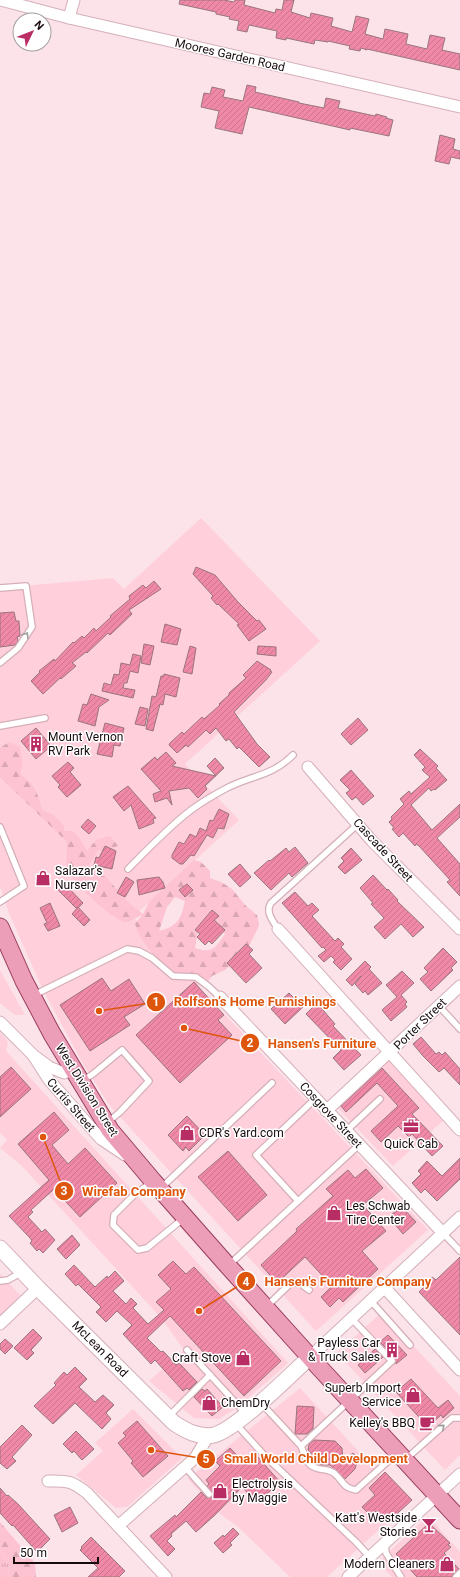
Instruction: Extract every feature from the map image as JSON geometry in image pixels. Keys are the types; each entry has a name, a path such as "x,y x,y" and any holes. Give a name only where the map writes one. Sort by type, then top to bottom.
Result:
{"main road":[{"name":"West Division Street","path":"0,927 32,996 76,1076 106,1124 136,1162 184,1217 460,1520"}],"street":[{"name":"Moores Garden Road","path":"1,0 69,18 460,107"},
{"path":"69,18 74,0"},
{"name":"Cascade Street","path":"308,767 372,841 460,929"},
{"path":"278,929 460,1130"},
{"name":"Porter Street","path":"326,1111 390,1053 460,986"},
{"name":"Cosgrove Street","path":"220,997 326,1111 443,1233"},
{"name":"Curtis Street","path":"0,1022 33,1055 49,1067 76,1076"},
{"name":"Curtis Street","path":"33,1055 49,1080 101,1138 136,1162"},
{"path":"118,1526 195,1458 209,1436 215,1435 224,1430 260,1402 460,1217"},
{"name":"McLean Road","path":"0,1248 38,1288 168,1416 186,1431 197,1435 209,1436"},
{"path":"384,1286 460,1370"},
{"path":"0,1324 38,1288"},
{"path":"348,1577 438,1496 460,1474"},
{"path":"48,1481 68,1481 76,1484 87,1493 166,1577"}],"lane":[{"path":"0,588 26,586 32,627 18,648 0,663"},
{"path":"0,726 45,718"},
{"path":"128,868 187,813 226,789 276,769 293,755"},
{"path":"278,929 268,910 271,902 358,824"},
{"path":"0,827 24,886 0,902"},
{"path":"32,996 126,949 139,951 152,958 164,970 173,976 196,977 220,997"},
{"path":"439,1006 460,1029"},
{"path":"76,1076 93,1074 122,1050 149,1080 120,1112 106,1124"},
{"path":"184,1217 169,1232 147,1248 138,1250 113,1225 114,1215 135,1194 156,1185 272,1083"},
{"path":"298,1201 256,1155 315,1099"},
{"path":"346,1131 380,1099"},
{"path":"228,1266 359,1145"},
{"path":"443,1233 460,1251"},
{"path":"0,1281 8,1280 23,1271"},
{"path":"265,1307 292,1282 301,1284 309,1290"},
{"path":"370,1300 410,1345"},
{"path":"301,1446 392,1361 351,1318"},
{"path":"187,1350 210,1375 241,1418 264,1455 370,1557"},
{"path":"168,1416 210,1375"},
{"path":"260,1402 301,1446 306,1460 314,1468 334,1472 348,1489 356,1490 452,1418 460,1418"},
{"path":"185,1467 209,1494"},
{"path":"385,1544 386,1553 401,1577"},
{"path":"456,1577 460,1573"}],"shaded area":[{"path":"201,518 320,641 185,764 239,820 133,917 428,1230 316,1331 110,1106 83,1064 43,990 9,913 0,886 0,588 113,578 124,589"},
{"path":"0,970 25,1015 15,1015 0,1003"},
{"path":"0,1032 8,1042 6,1051 288,1363 237,1408 219,1419 194,1418 149,1381 184,1350 162,1319 21,1165 0,1148 7,1140 0,1133"},
{"path":"388,1057 446,1118 393,1166 336,1106"},
{"path":"0,1274 26,1301 0,1327"},
{"path":"382,1312 460,1396 460,1455 445,1470 337,1353"},
{"path":"300,1388 407,1504 327,1577 290,1577 236,1525 220,1514 188,1479"},
{"path":"133,1409 182,1458 127,1507 116,1508 76,1475 103,1451 95,1443"},
{"path":"428,1516 460,1552 460,1577 392,1577 378,1562"}],"green space":[{"path":"9,742 20,747 23,764 20,774 35,789 42,810 54,815 64,826 64,831 72,831 78,836 87,851 96,840 110,836 118,846 98,851 89,865 97,874 106,877 129,903 143,914 149,902 194,860 201,862 210,871 210,878 221,882 232,889 246,906 257,915 259,923 258,928 246,952 225,970 212,976 204,987 182,976 162,963 146,945 135,924 142,915 126,923 117,918 101,907 66,871 67,842 0,777 0,748","holes":["175,897 185,901 182,913 175,924 159,931 167,907","210,919 225,934 219,943 210,950 195,948 199,926"]},
{"path":"0,1522 35,1563 36,1577 7,1577 10,1566 0,1548"},
{"path":"0,1548 10,1566 7,1577 0,1577"}],"building":[{"path":"180,0 224,0 234,2 235,0 245,0 244,5 275,13 276,9 282,10 284,0 294,0 291,12 310,18 311,13 333,18 331,26 352,32 356,16 369,19 365,34 383,39 385,29 408,34 406,44 427,49 430,35 445,38 442,50 460,54 460,70 367,49 361,48 360,51 349,49 350,46 328,41 315,40 314,44 286,38 286,40 276,38 277,31 249,25 247,32 237,30 239,21 229,19 230,17 216,14 216,12 179,4"},
{"path":"247,85 256,87 255,92 299,103 324,108 326,98 340,101 338,108 387,117 386,118 393,120 389,136 350,128 350,130 249,107 242,134 215,128 219,111 201,107 204,93 210,94 212,87 225,90 223,97 243,101"},
{"path":"440,135 455,139 453,149 460,151 460,159 451,157 449,164 435,161"},
{"path":"196,567 215,575 238,602 257,621 259,620 266,629 249,641 237,625 239,624 218,604 217,605 211,598 213,596 193,574"},
{"path":"154,581 161,589 129,610 132,614 110,635 108,633 87,653 86,652 72,663 76,666 61,679 60,678 43,694 31,681 40,672 39,671 54,659 55,661 73,642 74,643 82,636 84,638 94,628 96,631 111,617 110,616 130,599 129,596 143,585 146,588"},
{"path":"14,612 16,621 19,621 20,636 17,637 18,641 15,645 0,647 0,613"},
{"path":"165,624 181,629 177,645 161,642"},
{"path":"144,644 154,646 150,665 141,663"},
{"path":"190,646 196,648 192,674 183,672"},
{"path":"258,646 276,647 276,656 257,654"},
{"path":"133,654 141,656 138,673 130,671 127,683 124,683 123,688 135,690 133,698 102,691 104,683 111,685 114,674 119,675 121,663 130,665"},
{"path":"257,661 272,672 234,712 257,744 270,757 259,767 239,747 237,749 229,739 226,741 216,728 210,734 206,730 188,747 186,745 177,753 169,745 170,743 182,732 184,734 202,717 204,719 220,705 219,704 229,695 229,693 246,678 243,675"},
{"path":"164,674 180,678 176,697 165,694 163,705 160,704 153,731 146,729 152,696 156,697 161,676 164,676"},
{"path":"91,694 109,700 99,707 95,726 78,721 83,704 87,705"},
{"path":"140,707 148,709 145,726 135,724"},
{"path":"358,718 368,730 351,745 341,734"},
{"path":"105,723 124,728 120,746 114,745 112,757 97,754"},
{"name":"Mount Vernon RV Park","path":"36,728 51,746 36,759 21,741"},
{"path":"420,749 438,766 436,768 447,780 435,790 434,789 431,791 429,788 411,805 432,830 460,804 460,817 437,838 460,864 460,896 447,882 450,880 419,846 416,844 415,846 403,833 399,837 392,829 394,828 389,822 392,819 391,817 404,804 400,799 409,791 411,794 430,777 422,770 425,767 414,755"},
{"path":"166,752 176,763 172,766 216,776 205,786 207,789 198,798 189,788 169,791 172,805 167,798 155,802 153,794 161,791 141,769 155,757 157,760"},
{"path":"215,758 224,768 216,776 207,766"},
{"path":"68,762 74,768 70,772 81,785 67,797 58,787 60,785 52,776"},
{"path":"351,770 374,796 363,805 356,797 352,800 346,793 350,790 340,780"},
{"path":"128,786 156,818 153,819 154,823 139,829 131,805 124,811 113,797"},
{"path":"219,809 229,814 224,829 218,828 213,838 207,835 194,856 191,855 183,864 180,864 172,858 172,855 179,842 184,844 190,834 196,837 200,828 206,831 210,820 213,821"},
{"path":"88,819 96,826 89,834 81,827"},
{"path":"105,846 116,851 112,869 94,865 96,857 99,858"},
{"path":"295,847 308,863 292,877 289,873 271,890 254,873 286,848 289,852"},
{"path":"351,848 362,860 345,874 338,867 344,861 341,858"},
{"path":"240,864 251,877 240,887 228,874"},
{"path":"373,875 424,927 413,937 401,924 385,939 374,927 384,918 371,904 373,903 360,888"},
{"path":"126,877 134,882 125,897 117,893"},
{"path":"159,877 165,888 139,895 137,880"},
{"path":"61,880 83,903 77,909 55,887"},
{"path":"187,884 193,890 185,897 179,890"},
{"path":"295,892 308,906 312,903 319,910 312,916 335,941 338,938 344,944 341,947 352,959 341,970 333,962 335,960 331,956 324,962 318,956 326,950 323,947 322,948 282,903"},
{"path":"50,903 60,926 48,931 44,924 47,923 40,908"},
{"path":"78,907 90,920 84,926 72,914"},
{"path":"212,910 219,916 214,920 225,930 212,944 209,941 205,945 197,937 200,934 195,930"},
{"path":"246,944 253,950 249,954 262,968 246,983 227,963"},
{"path":"443,948 457,962 451,968 453,970 431,991 420,979 428,972 424,968"},
{"path":"365,961 371,967 369,969 382,983 368,995 365,991 363,993 355,984 361,976 352,986 346,980"},
{"path":"402,971 414,983 401,995 407,1002 405,1004 407,1007 391,1021 382,1010 397,997 386,985"},
{"path":"102,978 111,991 129,979 145,1004 124,1017 130,1025 90,1051 60,1005"},
{"path":"194,982 224,1015 218,1020 232,1035 180,1083 136,1035"},
{"path":"289,993 303,1007 285,1024 271,1009"},
{"path":"317,1003 335,1024 333,1026 361,1055 344,1070 333,1058 341,1050 306,1014"},
{"path":"421,1037 436,1054 439,1052 442,1055 445,1052 460,1069 460,1085 444,1068 439,1072 413,1044"},
{"path":"11,1067 31,1089 0,1117 0,1077"},
{"path":"382,1068 419,1108 412,1114 443,1146 432,1156 412,1134 409,1137 398,1126 381,1142 371,1131 398,1106 377,1083 346,1112 341,1106"},
{"path":"54,1112 69,1130 52,1145 68,1164 85,1148 117,1183 80,1217 54,1189 31,1210 33,1212 28,1217 42,1232 45,1229 55,1240 43,1253 39,1249 37,1251 30,1243 32,1241 30,1238 9,1216 49,1180 18,1144"},
{"name":"CDR's Yard.com","path":"187,1116 205,1135 189,1151 186,1147 183,1151 168,1135"},
{"path":"228,1151 267,1195 238,1221 198,1177"},
{"path":"460,1158 460,1179 437,1201 425,1189 421,1193 412,1183 421,1174 418,1171 427,1161 442,1176"},
{"path":"366,1169 383,1188 363,1205 386,1231 362,1251 378,1269 343,1302 339,1298 330,1307 321,1297 332,1286 305,1257 277,1283 261,1265 297,1231 296,1229 333,1196 326,1189 348,1170 355,1178"},
{"path":"401,1206 416,1222 403,1234 389,1217"},
{"path":"72,1235 80,1245 66,1259 57,1249"},
{"path":"460,1257 460,1335 419,1292 432,1277 436,1280"},
{"path":"173,1261 186,1274 194,1267 281,1361 244,1396 170,1316 147,1338 161,1352 163,1351 176,1365 179,1363 197,1382 189,1390 187,1388 183,1391 155,1360 151,1364 123,1334 132,1325 117,1311 106,1322 96,1312 101,1307 78,1284 76,1286 65,1274 74,1265 95,1287 115,1271 124,1281 113,1291 126,1304 131,1298 137,1304 133,1308 148,1324 164,1310 156,1302 171,1289 158,1275"},
{"path":"33,1329 42,1338 31,1350 34,1353 27,1360 14,1348"},
{"name":"Payless Car & Truck Sales","path":"388,1335 407,1355 396,1364 395,1358 380,1342"},
{"path":"5,1339 13,1346 5,1354 0,1349 0,1344"},
{"path":"375,1349 383,1357 365,1373 358,1365"},
{"path":"75,1367 87,1379 79,1387 95,1402 103,1395 114,1405 106,1413 111,1419 102,1429 75,1403 53,1424 34,1406 56,1385 54,1383 64,1372 67,1375"},
{"path":"411,1379 438,1408 448,1400 454,1408 443,1418 441,1415 428,1427 396,1392"},
{"name":"ChemDry","path":"202,1389 205,1391 207,1389 223,1407 212,1416 194,1397"},
{"path":"297,1406 314,1407 313,1429 307,1434 295,1434"},
{"path":"137,1421 168,1456 143,1477 131,1463 133,1461 118,1443 126,1436 123,1433"},
{"path":"22,1425 32,1435 12,1457 16,1461 7,1469 0,1463 0,1447"},
{"path":"76,1431 94,1449 82,1460 74,1451 72,1453 63,1444"},
{"path":"314,1440 335,1441 342,1448 343,1461 353,1453 358,1458 355,1469 345,1479 330,1465 319,1465 315,1463 311,1459 311,1453 308,1450 309,1444"},
{"path":"230,1448 246,1465 256,1455 280,1482 257,1503 242,1487 196,1532 186,1521 171,1534 172,1536 167,1541 175,1549 168,1556 150,1536 175,1515 176,1517 201,1492 207,1498 212,1497 213,1493 207,1486 209,1484 206,1480 220,1466 215,1461"},
{"path":"385,1472 412,1500 387,1523 376,1511 371,1516 362,1507 375,1495 369,1488"},
{"path":"0,1488 7,1496 8,1495 18,1504 50,1539 37,1552 0,1513"},
{"path":"70,1507 78,1523 62,1532 54,1515"},
{"path":"429,1523 450,1543 448,1545 451,1547 444,1553 459,1569 453,1574 452,1577 417,1577 396,1554"},
{"path":"233,1528 239,1534 230,1543 232,1545 223,1553 214,1543 223,1535 224,1537"},
{"path":"91,1537 125,1571 119,1577 88,1577 98,1568 80,1550"}],"place":[{"name":"Mount Vernon RV Park","path":"36,744"},
{"name":"Salazar's Nursery","path":"43,878"},
{"name":"Rolfson’s Home Furnishings","path":"99,1011"},
{"name":"Hansen's Furniture","path":"184,1028"},
{"name":"Quick Cab","path":"411,1126"},
{"name":"CDR's Yard.com","path":"187,1133"},
{"name":"Wirefab Company","path":"43,1137"},
{"name":"Les Schwab Tire Center","path":"334,1213"},
{"name":"Hansen's Furniture Company","path":"199,1311"},
{"name":"Payless Car & Truck Sales","path":"392,1350"},
{"name":"Craft Stove","path":"243,1358"},
{"name":"Superb Import Service","path":"413,1395"},
{"name":"ChemDry","path":"209,1403"},
{"name":"Kelley's BBQ","path":"427,1423"},
{"name":"Small World Child Development","path":"151,1450"},
{"name":"Electrolysis by Maggie","path":"220,1491"},
{"name":"Katt's Westside Stories","path":"429,1525"},
{"name":"Modern Cleaners","path":"447,1564"}]}
